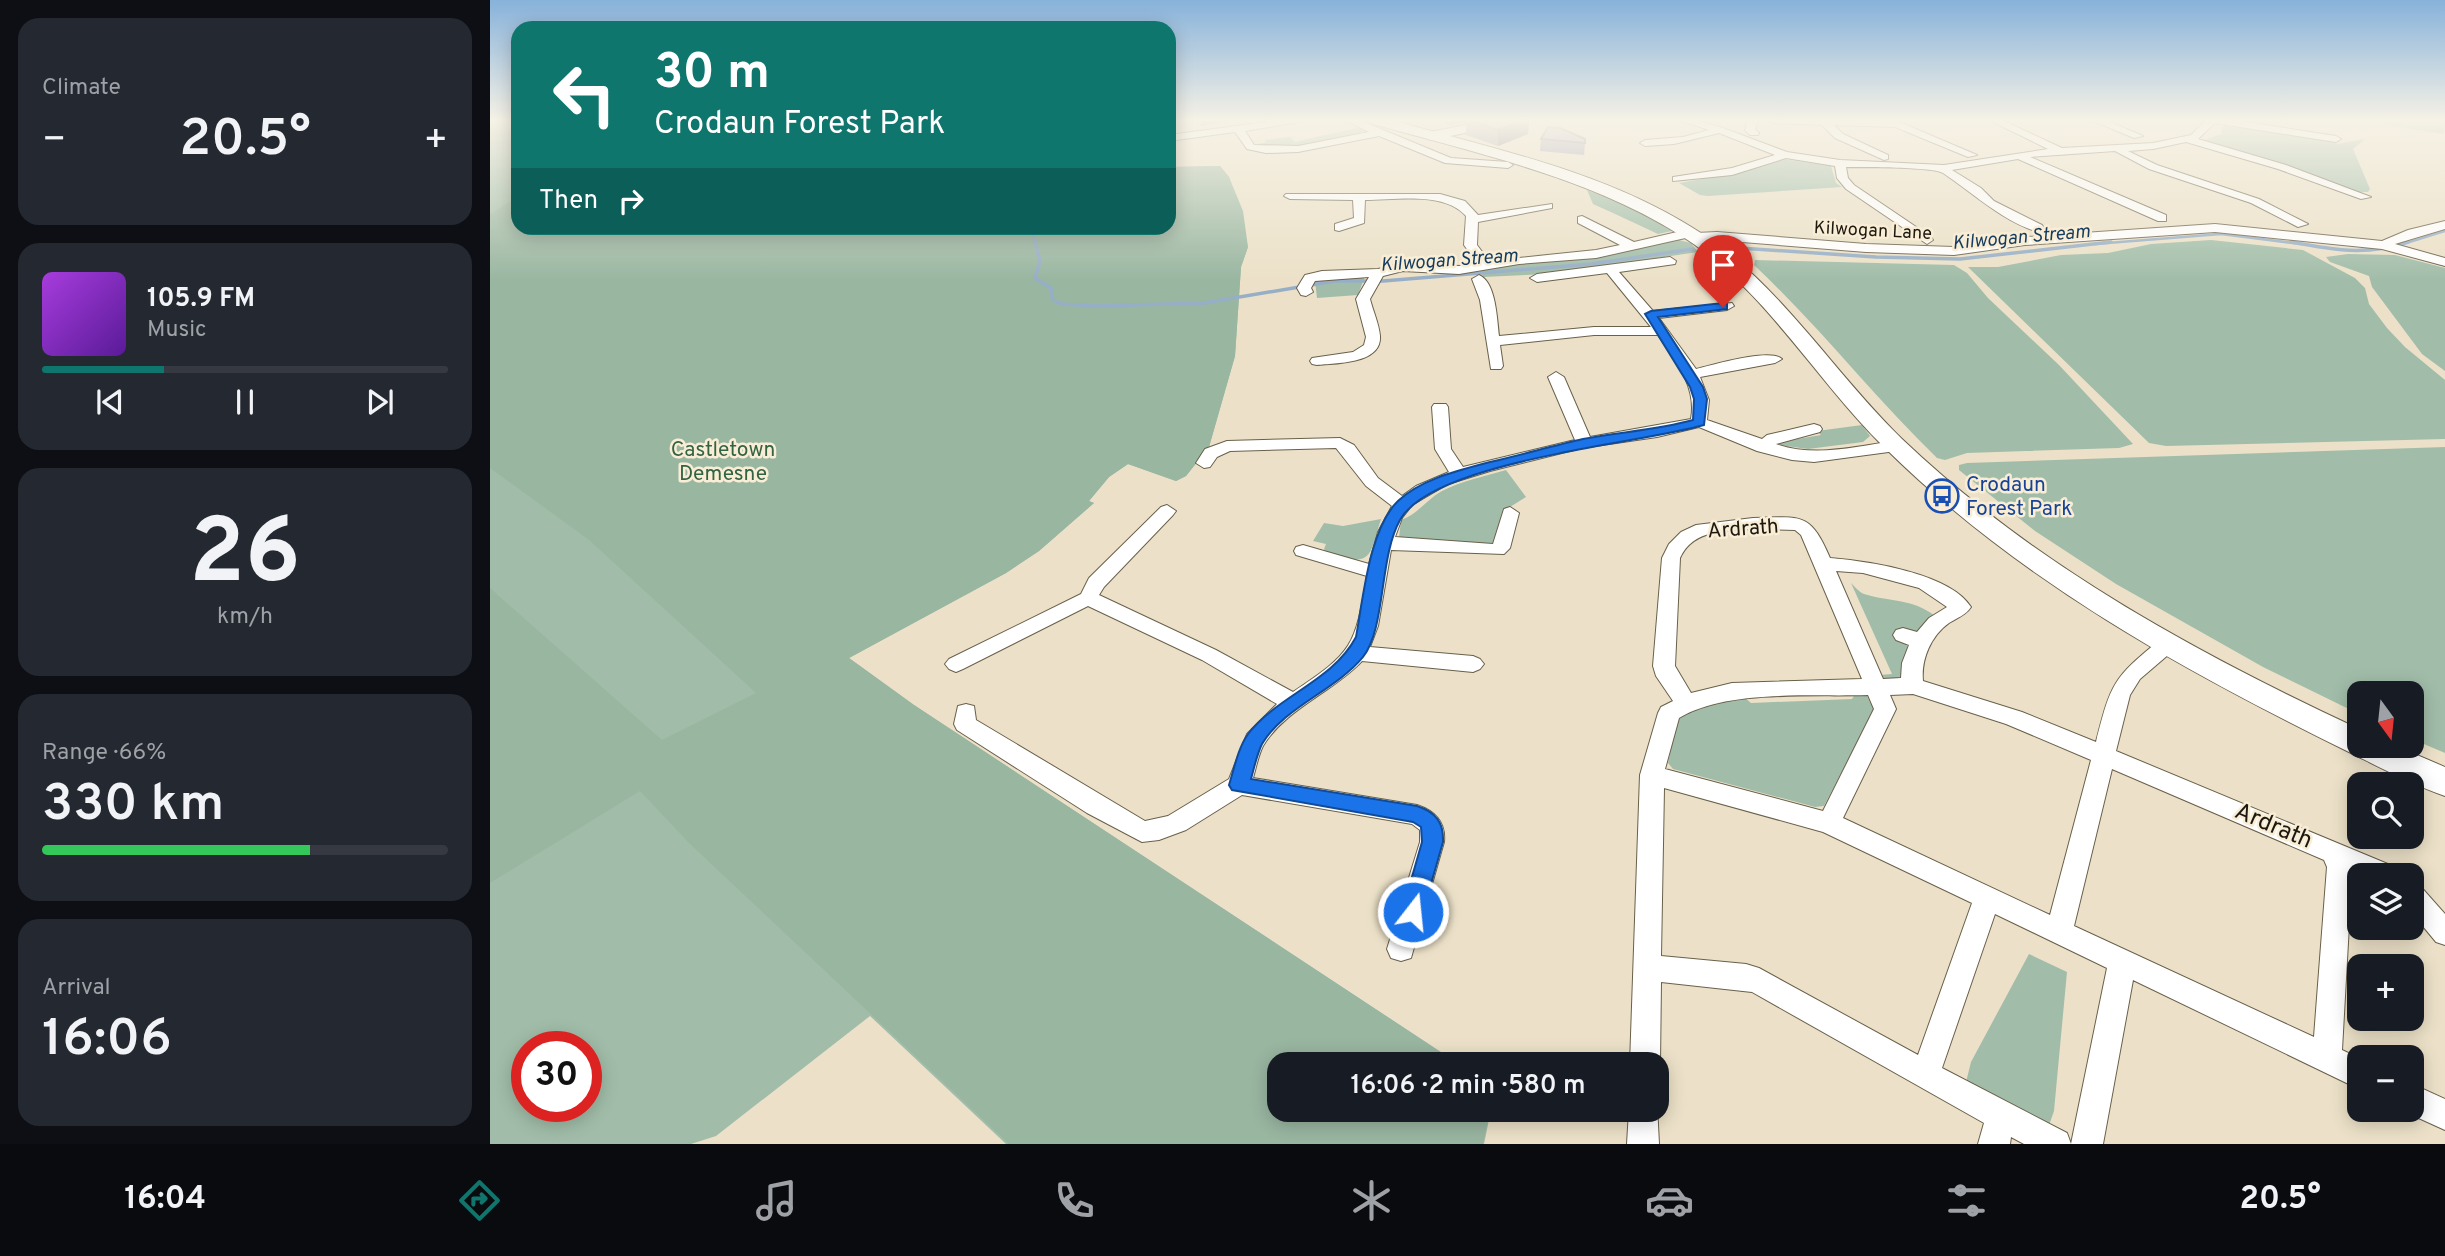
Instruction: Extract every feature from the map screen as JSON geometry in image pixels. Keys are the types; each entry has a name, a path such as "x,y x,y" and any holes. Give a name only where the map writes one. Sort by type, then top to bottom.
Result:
{"main road":[{"path":"1550,173 1594,187 1642,207 1693,235 1749,278 1896,446 1940,487 2084,593 2168,644 2347,737"},
{"path":"2392,758 2437,778"}],"street":[{"path":"1677,179 1716,173"},
{"path":"1842,173 1850,187 1927,240"},
{"path":"1949,173 1980,192 1990,203 2038,228"},
{"path":"2060,173 2162,218"},
{"path":"2172,173 2255,201 2302,224"},
{"path":"2300,173 2365,197"},
{"path":"1290,196 1444,197 1465,206 1473,219 1468,242 1472,251 1485,265"},
{"path":"1339,227 1360,220 1359,198"},
{"path":"1473,219 1534,211 1548,212"},
{"path":"1582,220 1634,247"},
{"name":"Kilwogan Lane","path":"1693,235 1866,248 1954,251 2025,242 2204,227 2385,246 2412,233 2445,225"},
{"path":"1306,288 1317,275 1373,279 1400,267 1446,270 1596,254 1693,235"},
{"path":"2385,246 2445,262"},
{"path":"1537,278 1670,261"},
{"path":"1610,269 1656,323 1690,375 1700,399 1699,422"},
{"path":"1326,358 1357,356 1371,347 1373,337 1363,303 1373,279"},
{"path":"1479,279 1487,300 1496,366"},
{"path":"1493,341 1656,323 1727,306"},
{"path":"1690,375 1775,359"},
{"path":"1556,377 1584,443"},
{"path":"1440,407 1443,449 1459,474"},
{"path":"1239,785 1253,741 1269,723 1356,653 1364,637 1375,572 1393,517 1402,505 1419,493 1459,474 1584,443 1667,432 1699,422 1763,447 1792,455 1814,457 1896,446"},
{"path":"1763,447 1773,438 1814,429"},
{"path":"1204,463 1211,453 1227,446 1340,443 1348,449 1372,482 1402,505"},
{"path":"956,664 1088,598 1101,578 1167,511"},
{"path":"1385,542 1497,550 1502,546 1510,513"},
{"name":"Ardrath","path":"1829,823 1885,709 1876,687 1809,532 1793,524 1712,527 1696,531 1678,545 1671,558 1664,666 1667,677 1686,703 1732,691 1876,687 1913,686 2014,718 2106,754 2334,853 2340,867 2327,1058"},
{"path":"1303,551 1375,572"},
{"path":"1823,564 1863,567 1926,583 1961,607 1912,639 1909,674 1913,686"},
{"path":"1088,598 1209,655 1294,703"},
{"path":"2059,933 2119,694 2132,674 2168,644"},
{"path":"1356,653 1473,664"},
{"path":"1645,1052 1652,775 1669,713 1686,703"},
{"path":"966,712 965,724 1102,811 1142,832 1177,823 1239,785 1417,814 1429,821 1433,831 1432,842 1401,949"},
{"path":"1652,775 1829,823 2347,1068"},
{"path":"2326,848 2359,863"},
{"path":"1925,1075 1987,899"},
{"path":"2424,909 2445,933"},
{"path":"2087,1144 2122,962"},
{"path":"1647,968 1746,977 1759,981 1925,1075 2056,1144"},
{"path":"2424,1105 2445,1115"},
{"path":"1994,1144 2002,1114"},
{"path":"1643,1144 1644,1122"}],"green space":[{"name":"Castletown Demesne","path":"490,173 511,173 511,235 1176,235 1176,173 1226,173 1248,247 1241,267 1235,356 1209,447 1186,476 1176,481 1128,464 1109,477 1089,501 1094,503 1039,551 1006,573 849,658 914,705 1441,1052 1267,1052 1267,1122 1489,1122 1484,1144 1006,1144 870,1016 716,1136 691,1144 490,1144"},
{"name":"Castletown Demesne","path":"1176,173 1226,173 1243,211 1248,247 1241,267 1235,356 1209,447 1186,476 1176,481 1128,464 1109,477 1089,501 1094,503 1039,551 1006,573 849,658 914,705 1441,1052 1267,1052 1267,1122 1488,1122 1483,1144 1009,1144 690,844 640,791 490,883 490,588 662,740 756,693 589,540 490,468 490,214 511,201 511,235 1176,235"},
{"path":"1734,173 1833,173 1836,183 1842,187 1708,196 1700,195 1679,183"},
{"path":"2296,173 2363,173 2370,189 2368,192 2353,192"},
{"path":"1587,190 1635,209 1672,231 1658,234 1593,204"},
{"path":"1675,239 1691,243 1698,252 1548,274 1483,277 1480,269 1508,264 1608,256"},
{"path":"2211,240 2303,250 2355,278 2365,288 2369,304 2387,328 2405,347 2445,380 2445,439 2166,446 2149,443 1968,267 1998,267 2061,255 2108,253 2151,244"},
{"path":"2348,254 2395,255 2445,268 2445,371 2422,354 2372,287 2369,276 2330,262 2326,257"},
{"path":"1755,260 1954,265 1967,273 1988,298 2059,365 2133,444 2119,448 1967,453 1945,460 1937,458 1754,265"},
{"path":"1365,276 1358,295 1317,298 1315,281"},
{"path":"1862,425 1870,436 1863,442 1808,449 1779,445 1779,442 1821,435 1817,431"},
{"path":"2445,447 2445,753 2424,744 2424,681 2347,681 2347,708 2263,667 2116,584 2035,531 1959,470 1959,465"},
{"path":"1506,470 1526,497 1510,507 1493,544 1399,538 1401,520 1437,494 1457,484"},
{"path":"1381,519 1374,544 1361,559 1328,556 1324,549 1326,544 1313,541 1324,523 1343,526"},
{"path":"1851,583 1864,594 1909,603 1935,616 1905,643 1909,649 1904,680 1885,679 1880,675 1892,674"},
{"path":"1855,694 1867,696 1874,710 1824,806 1815,807 1673,769 1668,763 1678,717 1687,710 1744,697 1751,703 1852,699"},
{"path":"2029,954 2067,972 2054,1111 2046,1134 1964,1090 1971,1062"}],"waterway":[{"path":"2403,244 2445,231"},
{"name":"Kilwogan Stream","path":"2095,244 2221,234 2301,244"},
{"path":"1034,235 1036,244"},
{"name":"Kilwogan Stream","path":"1035,242 1040,261 1035,278 1052,289 1052,299 1061,304 1096,306 1204,303 1335,281 1383,281 1591,264 1692,249"},
{"name":"Kilwogan Stream","path":"1740,248 1876,257 1960,259 2111,242"},
{"path":"2291,242 2364,250 2408,242"}],"place":[{"name":"Crodaun Forest Park","path":"1942,496"}],"route":[{"path":"1413,912 1432,842 1433,831 1429,821 1417,814 1239,785 1253,741 1269,723 1356,653 1364,637 1379,558 1393,517 1402,505 1419,493 1459,474 1584,443 1667,432 1699,422 1700,399 1696,387 1651,314 1723,307"}]}
